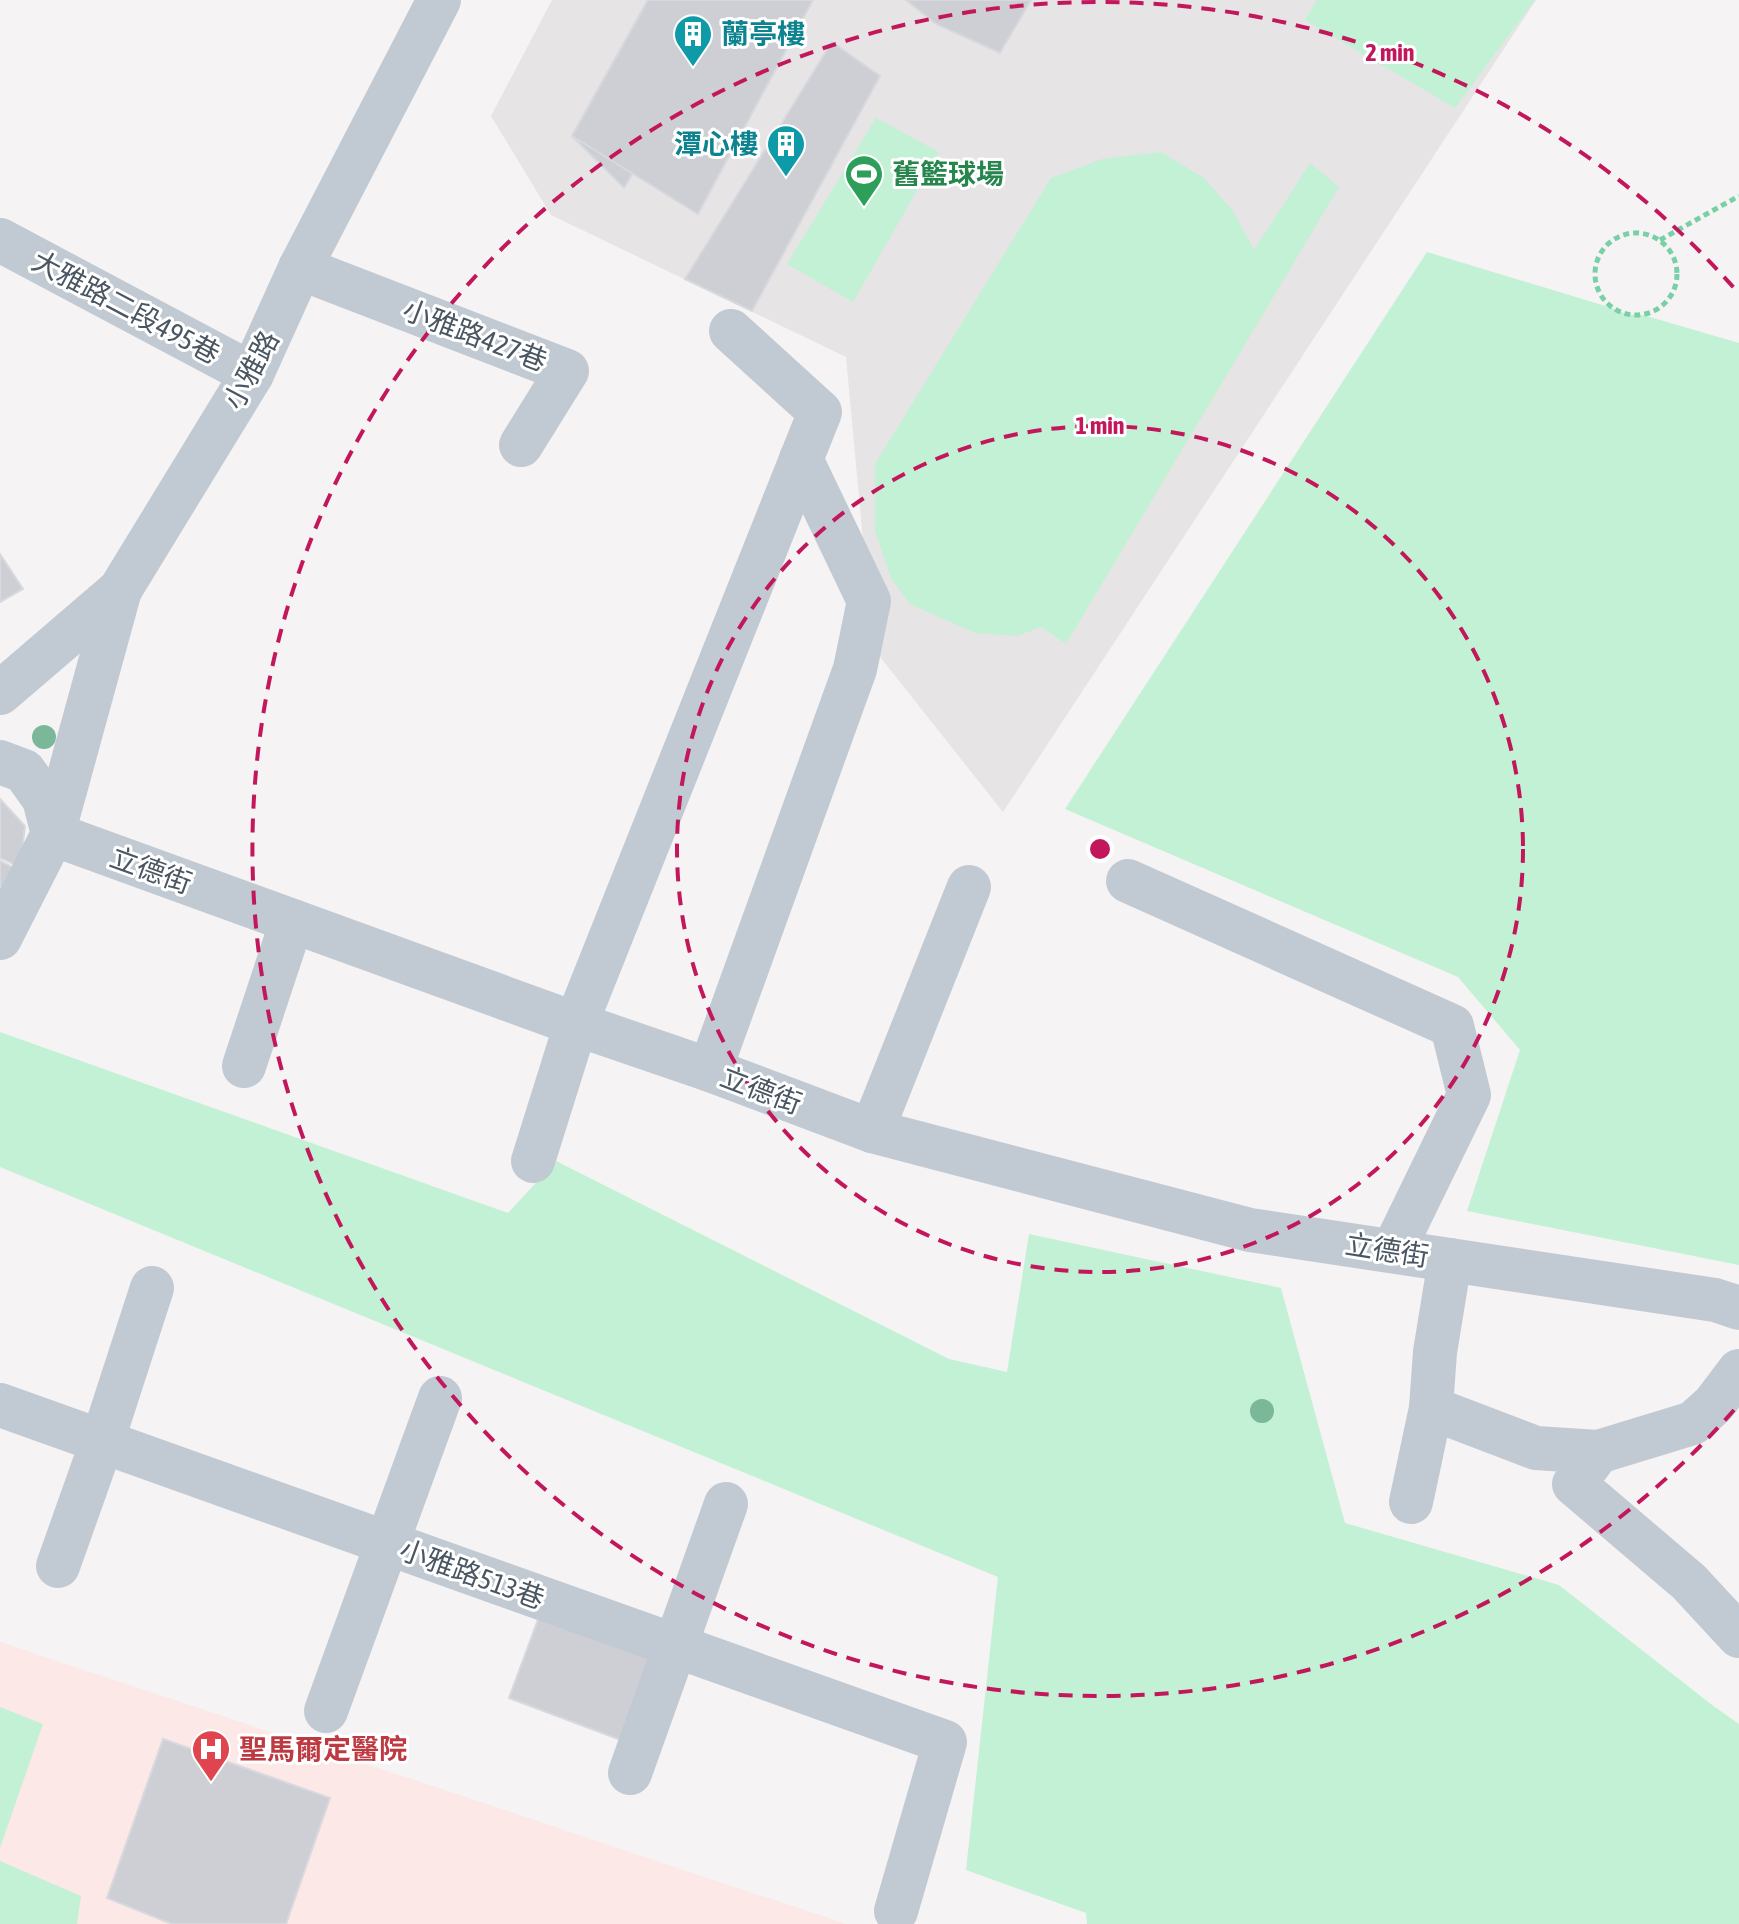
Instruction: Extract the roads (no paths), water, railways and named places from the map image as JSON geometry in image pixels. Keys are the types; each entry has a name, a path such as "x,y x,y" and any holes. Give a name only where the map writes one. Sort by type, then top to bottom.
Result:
{"street":[{"name":"小雅路","path":"0,693 120,590 252,374 300,268 436,1"},
{"name":"大雅路二段495巷","path":"0,240 252,374"},
{"name":"小雅路427巷","path":"300,268 567,371 521,445"},
{"path":"533,1161 576,1024 820,412 731,331"},
{"path":"710,1070 855,669 869,601 801,459"},
{"path":"0,938 53,834 120,590"},
{"path":"0,762 24,771 44,799 53,834"},
{"name":"立德街","path":"53,834 872,1131 1250,1230 1715,1300 1739,1308"},
{"path":"1128,881 1452,1026 1469,1095 1393,1251"},
{"path":"872,1131 969,887"},
{"path":"244,1066 292,921"},
{"path":"1411,1502 1431,1408 1435,1352 1450,1260"},
{"path":"58,1566 152,1288"},
{"path":"1431,1408 1536,1448 1598,1452 1693,1423 1714,1404 1739,1371"},
{"path":"326,1711 440,1398"},
{"name":"小雅路513巷","path":"0,1405 945,1742 896,1911"},
{"path":"1598,1452 1574,1484 1689,1582 1739,1636"},
{"path":"630,1773 726,1504"}],"place":[{"name":"蘭亭樓","path":"693,68"},
{"name":"潭心樓","path":"786,178"},
{"name":"舊籃球場","path":"864,208"},
{"name":"聖馬爾定醫院","path":"211,1783"}]}
